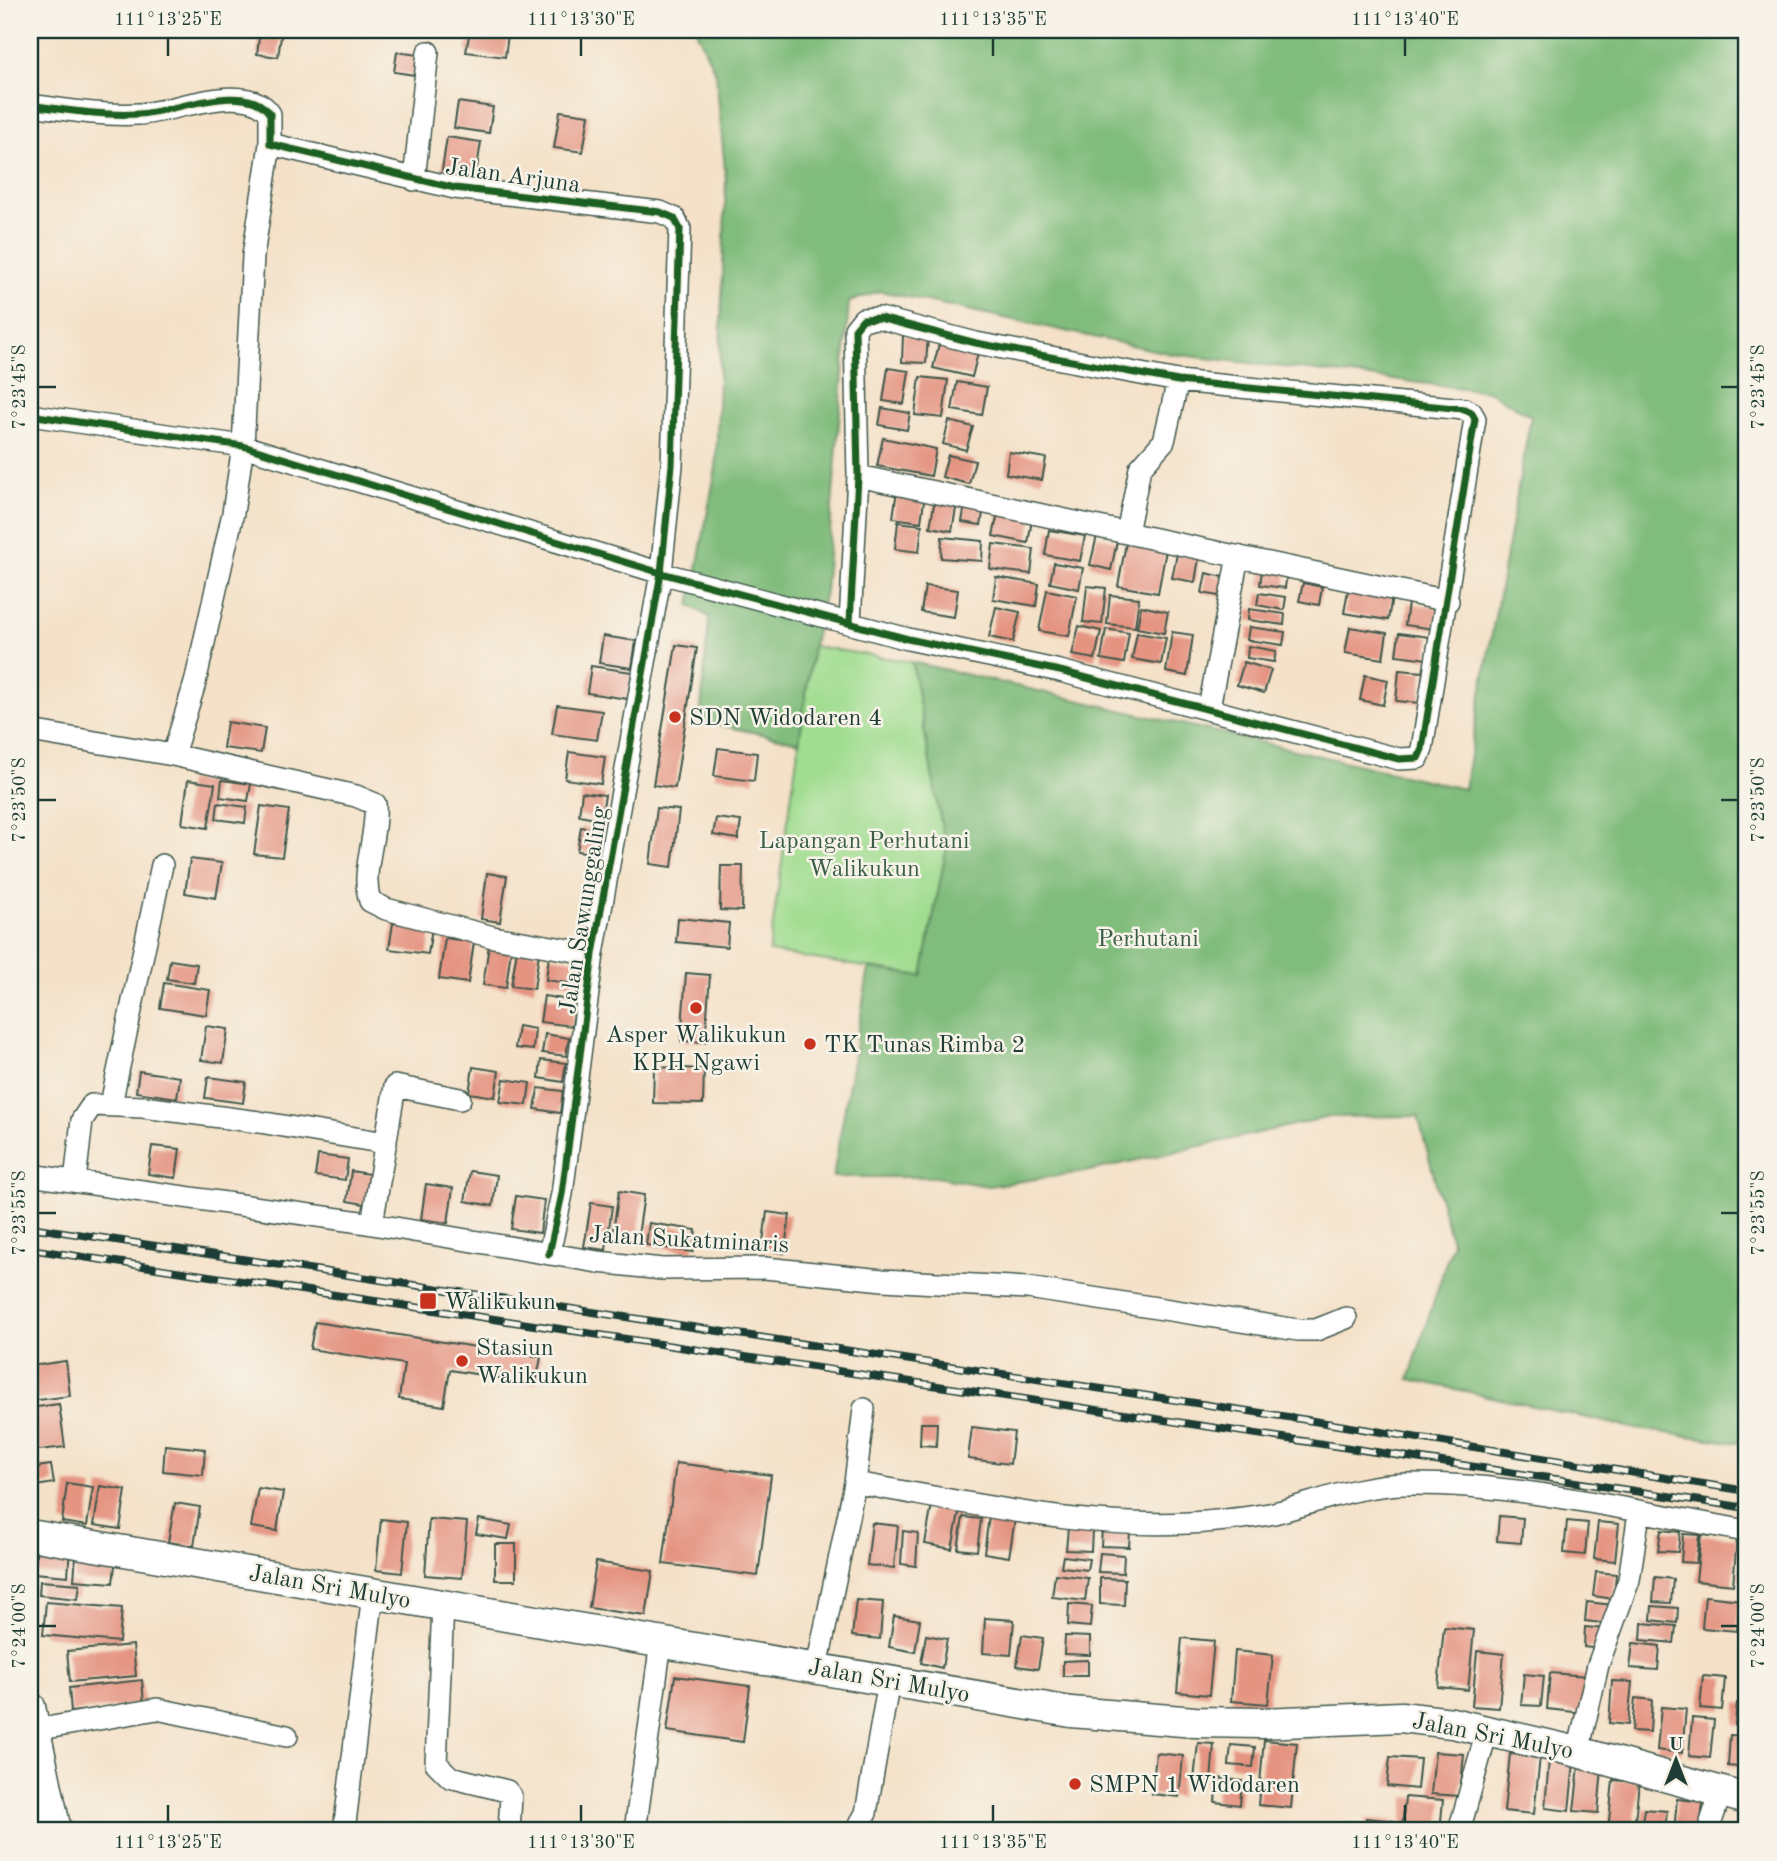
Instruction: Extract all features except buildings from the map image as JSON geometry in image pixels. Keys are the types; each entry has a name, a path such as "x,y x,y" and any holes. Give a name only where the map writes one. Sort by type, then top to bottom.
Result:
{"main road":[{"name":"Jalan Sri Mulyo","path":"30,1535 1071,1712 1260,1723 1401,1717 1487,1731 1578,1752 1734,1795"},
{"path":"32,1719 45,1816"}],"street":[{"path":"414,180 428,52"},
{"path":"30,105 96,114 142,114 196,102 238,100 266,108 270,114 271,144 253,256 243,446 233,513 194,683 173,755"},
{"name":"Jalan Arjuna","path":"271,144 455,188 660,212 674,218 680,229 679,282 672,465 661,573"},
{"path":"30,415 243,446 661,573 850,622 1209,708 1399,759 1418,758 1448,601 1475,429 1471,412 1178,381 987,345 880,318 863,319 855,330 858,476 850,622"},
{"path":"1127,533 1140,468 1164,441 1178,381"},
{"path":"858,476 1448,601"},
{"path":"1209,708 1238,556"},
{"name":"Jalan Sawunggaling","path":"549,1254 562,1194 593,954 661,573"},
{"path":"30,731 173,755 356,796 375,804 376,820 366,888 370,901 386,909 493,937 593,954"},
{"path":"111,1104 162,864"},
{"path":"372,1224 395,1086 460,1099"},
{"path":"75,1181 86,1110 92,1105 111,1104 259,1122 386,1143"},
{"name":"Jalan Sukatminaris","path":"30,1175 662,1269 765,1268 883,1280 1028,1288 1298,1330 1316,1329 1346,1318"},
{"path":"817,1667 855,1483 864,1409"},
{"path":"855,1483 1085,1521 1142,1524 1214,1521 1272,1514 1349,1492 1406,1483 1518,1490 1747,1531"},
{"path":"1578,1752 1598,1665 1629,1580 1639,1513"},
{"path":"344,1831 373,1593"},
{"path":"443,1605 436,1763 450,1777 507,1791 511,1796 510,1831"},
{"path":"635,1831 661,1642"},
{"path":"856,1831 866,1813 889,1681"},
{"path":"32,1719 157,1709 287,1736"},
{"path":"1459,1831 1487,1731"},
{"path":"1709,1831 1734,1795"}],"green space":[{"name":"Perhutani","path":"696,30 1747,30 1747,1444 1637,1429 1409,1379 1452,1244 1418,1116 1329,1117 1089,1171 988,1186 935,1177 833,1177 869,968 922,976 946,851 912,662 1464,789 1531,416 1488,391 1172,354 880,291 849,302 825,591 813,646 799,742 700,721 709,617 690,605 716,468 726,181 716,74"},
{"name":"Lapangan Perhutani Walikukun","path":"813,646 912,662 946,851 922,976 769,952"}],"railway":[{"path":"30,1227 1301,1419 1747,1491"},
{"path":"30,1249 1747,1508"}],"cycle path":[{"path":"30,105 84,112 139,114 208,100 244,99 259,104 270,114 270,144 455,188 660,212 674,218 680,229 672,465 661,573 593,954 562,1194 549,1254"},
{"path":"30,415 243,446 661,573 908,639 1060,671 1399,759 1418,758 1422,749 1475,419 1471,412 1464,409 1178,381 976,343 880,318 863,319 855,329 858,476 850,622"}],"place":[{"name":"SDN Widodaren 4","path":"675,717"},
{"name":"Asper Walikukun KPH Ngawi","path":"696,1008"},
{"name":"TK Tunas Rimba 2","path":"810,1044"},
{"name":"Walikukun","path":"428,1301"},
{"name":"Stasiun Walikukun","path":"462,1361"},
{"name":"SMPN 1 Widodaren","path":"1075,1784"}]}
